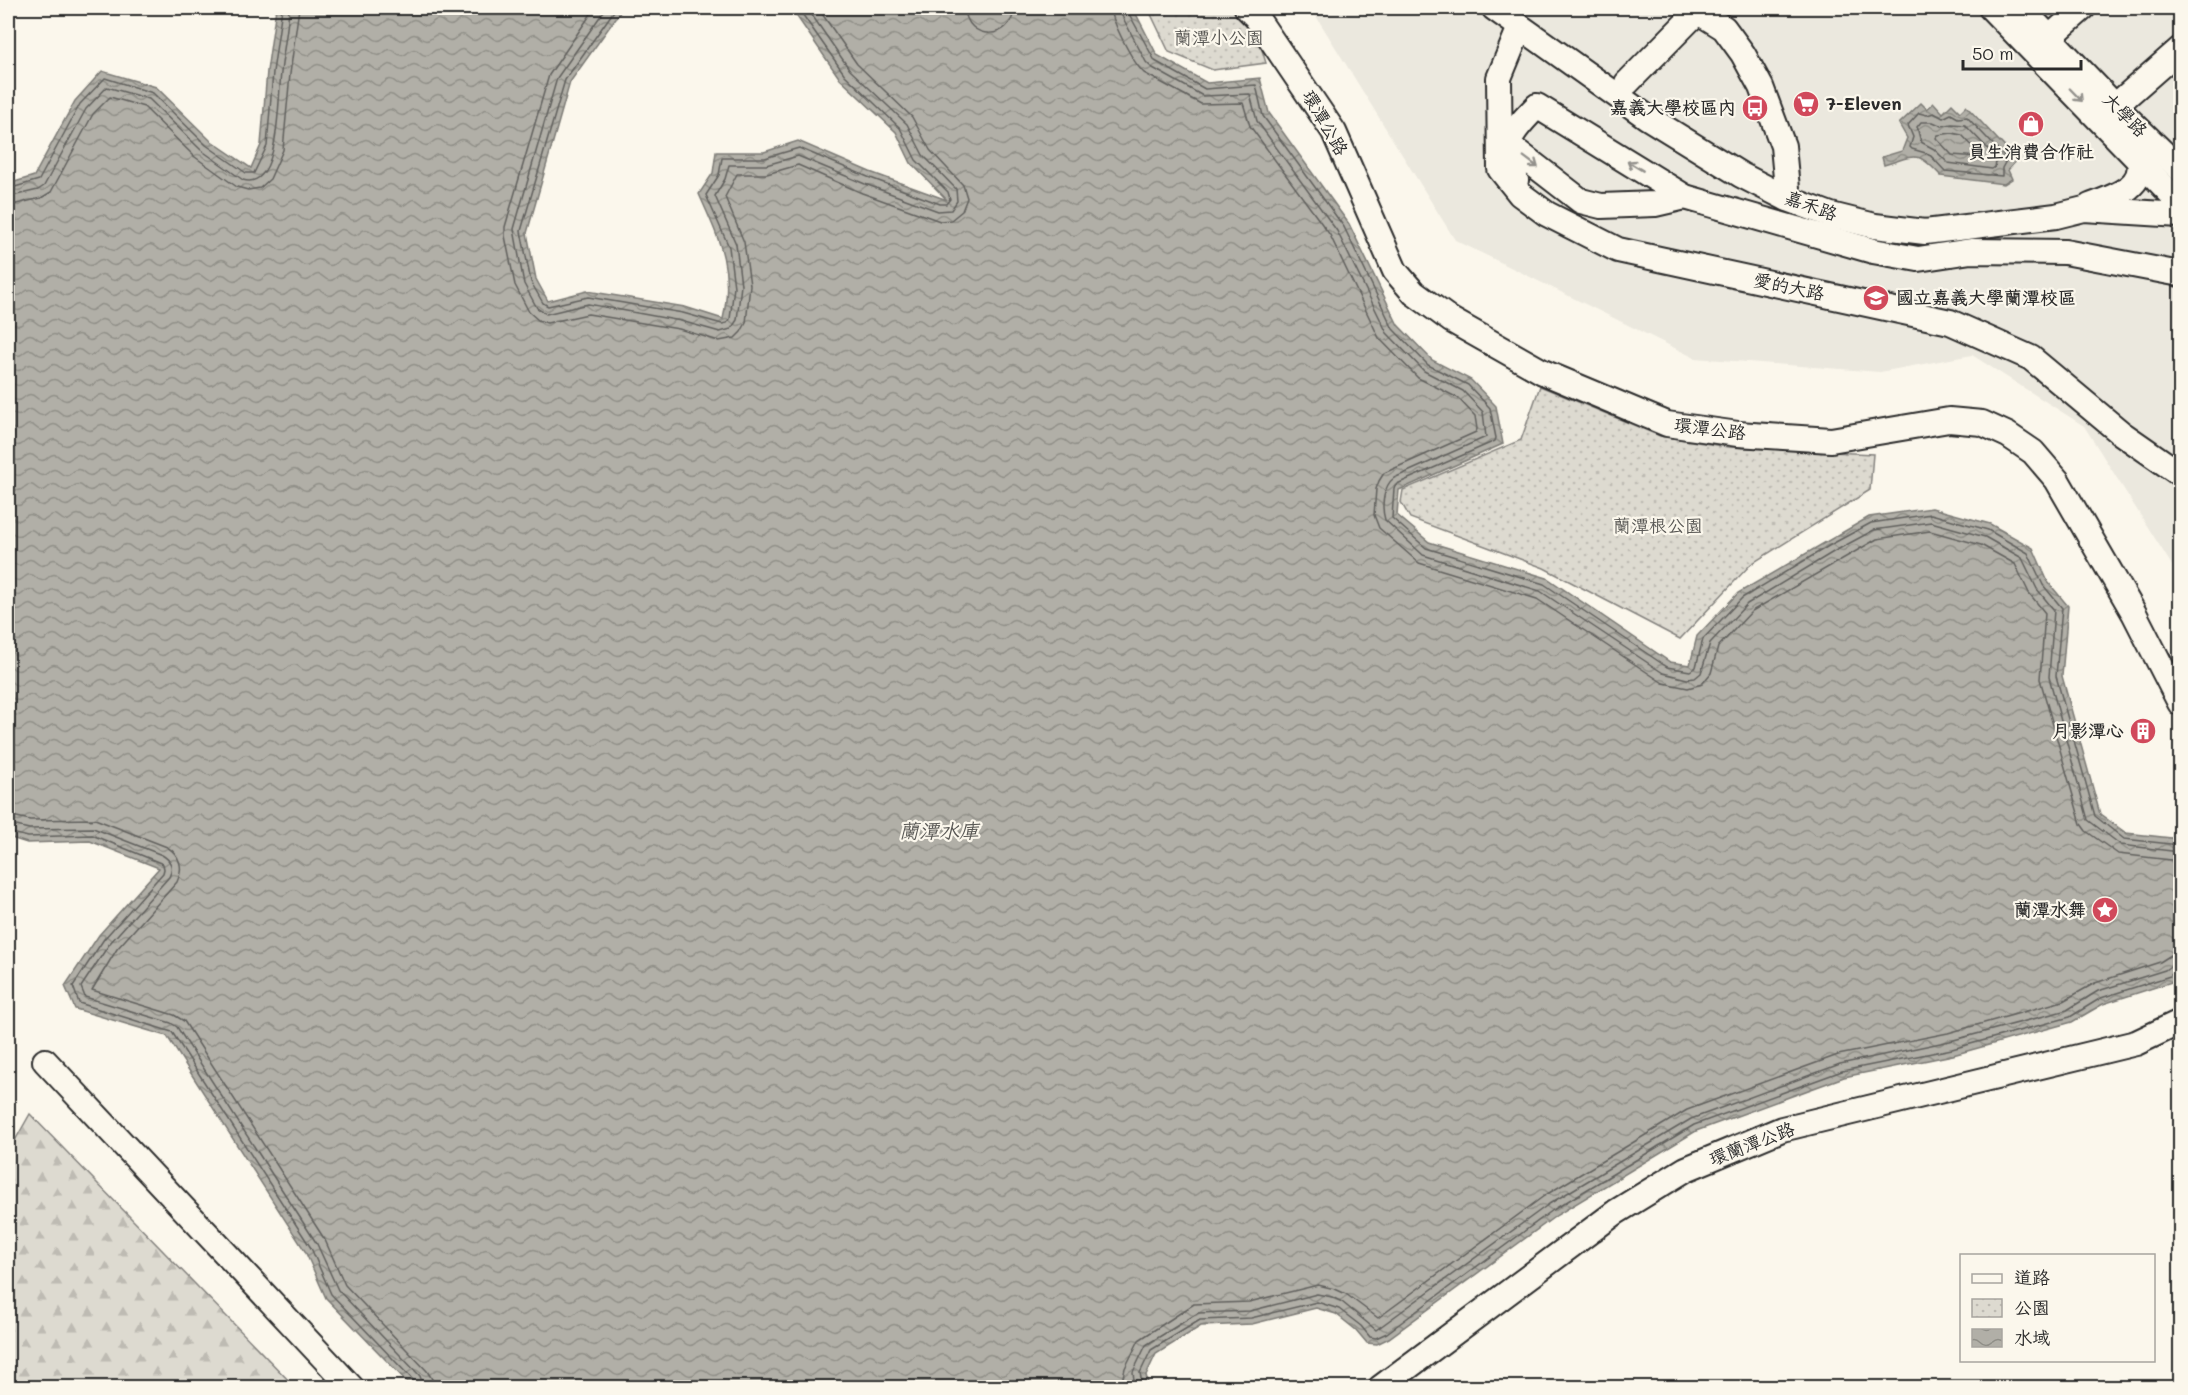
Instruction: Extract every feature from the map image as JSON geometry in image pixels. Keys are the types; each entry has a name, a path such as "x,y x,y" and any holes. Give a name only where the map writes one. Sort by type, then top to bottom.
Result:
{"street":[{"name":"環潭公路","path":"1247,8 1256,17 1334,132 1395,271 1414,293 1451,320 1543,372 1667,424 1738,434 1831,440 1949,420 1982,423 2008,435 2033,452 2057,480 2134,613 2181,703"},
{"name":"嘉禾路","path":"1494,8 1516,38 1741,175 1788,199 1831,215 1875,226 1925,231 2056,216 2084,209 2181,215"},
{"path":"1627,83 1697,8 1724,28 1743,54 1761,87 1783,146 1788,199"},
{"path":"1991,8 2181,203"},
{"name":"大學路","path":"2021,8 2115,106 2181,169"},
{"path":"2050,37 2083,8"},
{"path":"1500,169 1499,78 1516,38"},
{"path":"2115,106 2181,49"},
{"path":"1500,169 1505,148 1514,131 1537,106 1685,197 1874,251 1918,259 1971,251 2065,252 2181,274"},
{"path":"1520,194 1512,168 1519,153 1581,201 1601,206 1655,204 1685,197"},
{"path":"2084,209 2117,195 2132,185 2140,176 2139,160"},
{"name":"愛的大路","path":"1500,169 1520,194 1547,214 1618,250 1950,322 2031,358 2121,433 2181,474"},
{"name":"環蘭潭公路","path":"1380,1388 1616,1212 1686,1169 1782,1130 2136,1043 2181,1022"},
{"path":"45,1061 352,1388"}],"shaded area":[{"name":"國立嘉義大學蘭潭校區","path":"1311,8 2180,8 2180,578 2084,426 1972,355 1880,372 1695,358 1455,240"}],"green space":[{"name":"蘭潭小公園","path":"1148,8 1236,8 1256,30 1266,63 1213,70 1169,52"},
{"path":"2033,8 2064,8 2047,23"},
{"name":"蘭潭根公園","path":"1540,386 1660,436 1728,447 1873,454 1870,490 1751,564 1680,639 1544,568 1410,518 1401,502 1403,490 1521,440"},
{"path":"30,1114 295,1387 8,1387 8,1153"}],"water":[{"name":"蘭潭水庫","path":"276,8 623,8 570,82 527,233 536,279 548,301 587,291 685,307 723,319 726,301 726,269 713,225 699,194 713,173 716,152 764,152 798,141 870,172 947,200 911,163 896,132 840,79 791,8 986,8 989,11 1000,8 1133,8 1157,55 1207,83 1260,78 1269,113 1349,224 1398,325 1432,360 1471,380 1496,406 1503,444 1399,490 1397,515 1429,542 1547,578 1670,662 1690,665 1697,636 1738,593 1869,517 1932,508 1990,524 2033,548 2048,582 2068,606 2062,676 2100,814 2126,833 2180,839 2180,972 2175,981 2103,1004 2072,1022 1953,1055 1844,1077 1696,1131 1557,1215 1389,1338 1377,1344 1367,1343 1356,1330 1336,1314 1316,1308 1252,1324 1201,1326 1156,1354 1146,1375 1149,1387 412,1387 326,1298 305,1251 167,1036 75,1009 65,986 99,935 159,868 90,841 27,843 8,837 8,184 34,176 75,101 102,71 156,87 210,140 251,168 261,145 267,71"},
{"path":"1921,103 1927,109 1934,103 1943,113 1952,104 1960,112 1966,106 2017,160 2008,170 2012,179 2004,184 1941,176 1927,162 1916,157 1884,165 1882,157 1902,151 1907,138 1899,124"}],"place":[{"name":"7-Eleven","path":"1806,104"},
{"name":"嘉義大學校區內","path":"1755,108"},
{"name":"員生消費合作社","path":"2031,124"},
{"name":"國立嘉義大學蘭潭校區","path":"1876,298"},
{"name":"月影潭心","path":"2143,731"},
{"name":"蘭潭水舞","path":"2105,910"}]}
